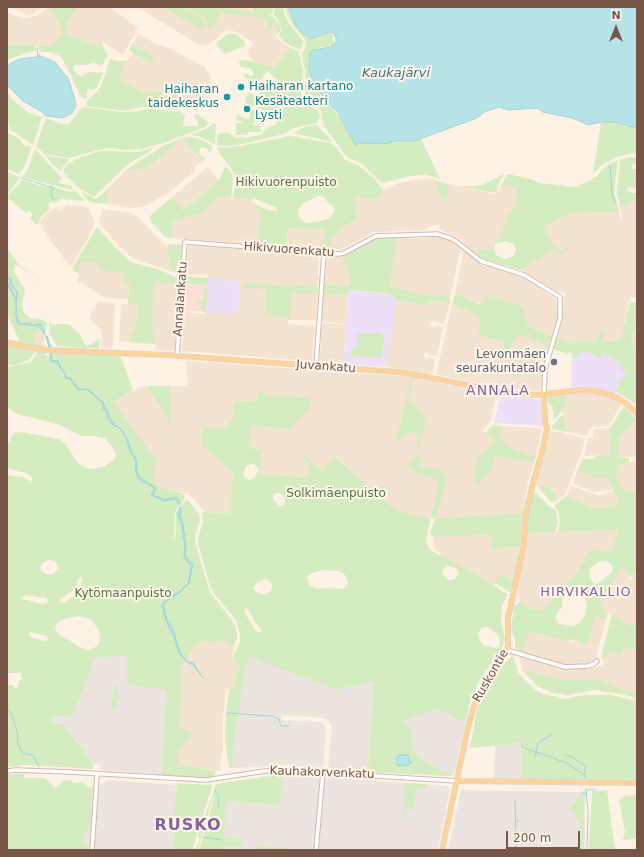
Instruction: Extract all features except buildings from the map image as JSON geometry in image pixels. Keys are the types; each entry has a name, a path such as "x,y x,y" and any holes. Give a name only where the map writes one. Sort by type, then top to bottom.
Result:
{"main road":[{"name":"Juvankatu","path":"7,343 53,351 177,356 403,372 501,393 519,395 582,390 601,392 623,401 637,414"},
{"name":"Ruskontie","path":"442,850 474,706 486,681 507,650 509,640 508,618 523,549 526,515 547,427 544,394"},
{"name":"Kauhakorvenkatu","path":"457,781 637,783"}],"street":[{"name":"Hikivuorenkatu","path":"185,242 341,254 376,236 441,235 457,242 481,261 524,276 560,297 560,318 545,369 544,394"},
{"name":"Annalankatu","path":"177,356 185,242"},
{"path":"316,366 324,253"},
{"path":"507,650 568,667 591,666 597,661"},
{"name":"Kauhakorvenkatu","path":"7,771 16,770 213,780 275,770 457,781"},
{"path":"316,850 323,772"},
{"path":"92,850 97,774"}],"shaded area":[{"path":"11,7 44,7 33,14 28,15"},
{"path":"49,7 61,26 61,35 50,46 8,45 7,12 22,18 27,18 36,16"},
{"path":"77,7 110,7 138,28 123,55 101,41 98,46 67,34 66,25"},
{"path":"137,7 252,7 250,12 266,15 277,29 276,38 290,48 274,67 254,63 247,52 253,43 237,32 227,30 208,45 201,46"},
{"path":"139,34 158,45 165,46 205,67 211,77 206,95 197,111 159,91 144,93 120,80 125,61 130,58 133,53 151,64 155,58 132,44"},
{"path":"183,138 202,161 195,167 194,172 168,193 146,206 133,208 107,204 108,188 124,172 147,168"},
{"path":"208,167 219,180 182,210 172,197"},
{"path":"429,178 444,183 497,194 501,186 517,187 516,207 509,213 499,238 491,249 480,250 477,254 456,236 439,230 440,226 434,225 424,230 374,232 344,248 331,250 332,239 345,226 355,220 357,197 375,200 383,190 398,183"},
{"path":"218,197 249,200 260,212 258,244 171,238 172,222 202,213"},
{"path":"637,199 637,297 630,297 620,340 601,341 604,330 600,331 598,341 569,343 557,338 562,319 565,293 554,290 521,270 554,249 544,226 572,213 619,212 621,222 623,221 620,207"},
{"path":"67,205 88,207 95,223 86,242 70,267 41,227 40,222 43,217 56,207 59,211"},
{"path":"102,209 131,213 137,216 163,243 166,244 171,271 133,259 119,246 99,223"},
{"path":"288,228 325,230 324,250 287,247"},
{"path":"437,236 452,241 461,247 450,298 440,295 437,297 390,287 397,238 424,238"},
{"path":"190,245 319,256 316,320 288,320 288,324 314,326 312,360 182,351 184,312 234,314 234,312 238,312 240,281 186,274 188,247"},
{"path":"464,250 479,262 516,274 528,280 556,300 558,316 552,336 455,293"},
{"path":"328,256 342,256 350,276 350,286 325,284"},
{"path":"81,262 99,263 99,271 125,273 129,282 128,299 106,298 78,281"},
{"path":"208,278 240,281 238,312 235,312 234,314 206,312"},
{"path":"154,282 179,284 174,350 172,351 156,350 152,322"},
{"path":"185,284 208,285 206,312 183,310"},
{"path":"349,290 389,294 397,300 386,367 343,364"},
{"path":"324,294 348,296 346,324 322,322"},
{"path":"99,300 114,303 115,306 113,347 111,348 101,347 102,331 89,318"},
{"path":"397,300 428,306 429,302 439,301 450,304 444,324 434,321 430,323 432,327 442,327 443,330 437,355 429,355 427,352 424,354 426,358 429,357 435,359 433,374 386,367"},
{"path":"121,304 137,305 136,325 128,342 119,341"},
{"path":"452,304 480,317 504,341 502,354 511,342 521,335 548,347 542,367 541,387 538,391 504,389 436,374"},
{"path":"637,322 637,352 636,353 631,338"},
{"path":"322,323 346,325 343,364 320,361"},
{"path":"40,328 45,336 43,345 39,346 34,342 36,331"},
{"path":"572,352 603,352 619,357 635,378 636,404 616,391 615,393 592,387 571,388"},
{"path":"186,361 412,377 496,395 491,422 482,430 495,442 478,457 496,456 534,463 528,482 523,513 431,518 397,511 336,457 323,471 304,454 302,455 309,463 308,477 260,474 262,450 249,448 251,426 290,429 308,400 311,399 265,395 258,392 258,402 236,400 233,418 224,429 201,445 233,473 230,513 205,512 189,494 163,488 154,482 154,472 157,461 114,402 142,386 148,386 171,424 170,386 183,386 188,384"},
{"path":"592,392 610,396 621,404 609,426 591,427 586,436 567,432 565,414 561,412 565,407 568,398 565,395"},
{"path":"500,398 539,399 541,401 542,426 494,423"},
{"path":"637,420 637,457 618,457 619,436"},
{"path":"502,426 542,428 536,456 525,455 517,450 509,449 499,437 502,434"},
{"path":"610,428 609,455 584,456 588,439 593,437 593,429"},
{"path":"548,430 585,438 582,451 565,495 558,500 552,489 541,484 538,487 535,484"},
{"path":"637,461 637,493 622,489 616,478 618,465"},
{"path":"577,471 596,478 607,478 612,489 594,492 574,484 573,482"},
{"path":"571,486 597,495 602,495 613,491 619,502 613,507 592,508 567,496"},
{"path":"619,530 612,550 589,551 574,576 542,610 528,608 520,601 517,592 527,533"},
{"path":"492,535 492,548 520,547 514,581 500,573 494,585 442,555 434,548 434,537"},
{"path":"621,567 631,574 628,578 631,580 637,571 637,617 631,626 609,613 607,615 600,604"},
{"path":"595,616 606,619 596,658 592,662 595,668 602,665 609,651 623,648 637,650 637,693 623,690 600,679 565,680 522,670 520,657 523,653 529,632 573,643 574,641 585,644 589,639"},
{"path":"205,641 228,642 234,648 232,657 240,666 232,690 226,689 223,720 223,751 221,755 220,771 178,764 178,751 186,743 179,728 182,690 181,669 186,661 193,665 203,679 204,678 193,663 186,660 195,645"},
{"path":"127,656 127,682 167,690 162,775 102,770 100,769 101,765 93,764 63,722 61,724 52,724 53,717 73,715 95,658"},
{"path":"250,656 336,690 374,682 374,702 369,741 368,772 330,769 328,766 332,726 327,719 282,715 281,720 317,722 322,723 325,726 326,731 323,766 320,768 290,765 232,768 235,727 240,709 242,683 246,665"},
{"path":"437,709 465,723 455,770 449,772 443,771 418,758 412,746 411,728 402,721"},
{"path":"521,742 521,779 494,779 495,746"},
{"path":"283,776 320,777 446,786 449,788 449,793 438,850 222,850 223,846 241,846 241,839 223,837 226,801 280,805"},
{"path":"107,780 177,785 175,816 173,817 173,850 88,850 89,845 83,843 83,836 90,828 93,785 102,785"},
{"path":"461,790 581,792 569,809 573,811 585,824 584,850 448,850 455,825 454,823"}],"green space":[{"path":"49,7 77,7 66,25 67,34 98,46 101,41 108,57 103,64 99,66 94,62 86,65 75,65 73,67 77,74 81,76 89,72 103,73 97,87 95,89 87,90 87,98 84,99 80,96 61,57 51,52 41,52 39,50 38,46 50,46 61,35 61,26"},
{"path":"164,7 183,7 204,20 205,25 202,29 199,28"},
{"path":"187,7 209,7 207,11 211,7 218,7 266,14 275,19 280,27 280,32 277,36 277,29 273,23 270,31 267,31 268,24 265,19 243,14 242,17 219,12 218,19 211,29 206,26 206,19"},
{"path":"253,7 273,7 273,12 271,15 251,11"},
{"path":"275,7 283,8 288,22 303,41 300,50 287,44 279,37 281,29 278,20 274,15"},
{"path":"286,8 298,29 307,37 315,38 327,32 332,34 334,43 332,46 317,48 309,55 308,79 305,78 306,74 302,53 306,47 305,39 295,28 287,14"},
{"path":"228,34 235,34 244,40 245,46 224,54 216,43"},
{"path":"7,42 8,45 35,45 36,51 25,53 7,60"},
{"path":"132,44 155,58 151,64 129,50"},
{"path":"290,48 299,52 303,73 302,81 279,82 268,71 262,79 255,83 250,83 244,76 243,74 253,75 253,71 250,68 240,66 239,61 246,60 274,67"},
{"path":"111,59 125,61 120,80 144,93 159,91 193,109 184,107 176,109 141,107 125,111 86,106 86,102 99,90"},
{"path":"307,81 339,116 345,129 358,143 387,145 396,142 421,139 440,179 427,175 410,176 382,183 362,164 347,157 324,126 321,110 309,101 305,95 305,83"},
{"path":"302,82 301,94 303,99 319,112 320,116 317,123 294,128 284,134 237,145 217,145 217,136 219,134 228,132 235,138 249,137 261,135 265,129 276,125 277,121 274,115 270,113 262,113 257,116 254,123 251,125 261,126 261,132 248,132 247,135 236,135 236,123 243,123 236,119 237,115 240,114 241,117 248,119 250,118 250,110 262,110 246,104 245,100 248,93 251,93 257,98 261,88 264,85"},
{"path":"7,92 13,100 29,113 42,117 33,145 9,129 9,123 7,121"},
{"path":"84,107 119,112 149,109 182,112 185,116 183,123 184,126 198,126 198,122 194,116 195,114 199,115 209,123 205,127 163,143 141,149 124,150 109,148 69,158 44,154 36,146 46,118 61,124 68,124 76,116 79,110"},
{"path":"601,122 615,122 637,128 637,154 632,153 617,157 602,165 593,174"},
{"path":"213,123 216,124 215,144 198,136 190,135 208,128"},
{"path":"316,125 329,137 332,142 293,133 305,127"},
{"path":"7,132 18,138 25,146 30,146 31,148 25,166 19,174 7,169"},
{"name":"Hikivuorenpuisto","path":"290,136 330,143 336,147 345,160 358,165 376,180 383,190 375,200 357,197 355,220 345,226 332,239 331,250 324,250 325,230 288,228 286,247 258,244 260,212 249,200 233,198 235,176 217,148 241,146","holes":["318,196 324,197 327,202 333,206 335,211 328,219 307,223 299,217 299,208 302,204","252,198 276,208 277,211 267,210 253,203 251,201"]},
{"path":"184,137 197,138 211,145 213,148 209,152 206,148 201,147 199,153 201,156 206,158 202,161 183,138 147,168 124,172 163,146"},
{"path":"155,147 128,164 94,197 79,188 63,173 64,169 68,164 73,162 73,160 101,151 138,152"},
{"path":"35,149 61,177 62,179 59,183 69,185 73,190 22,177 27,171"},
{"path":"45,156 69,159 60,171"},
{"path":"629,157 637,158 637,163 632,165 631,169 637,169 637,188 628,187 626,190 632,193 637,193 637,199 620,207 617,192 620,160"},
{"path":"618,160 614,192 619,212 572,213 544,226 553,246 555,245 559,251 570,246 572,248 561,254 553,250 521,270 484,259 477,255 480,249 491,249 499,238 509,213 516,207 517,187 501,186 507,174 531,179 539,183 577,187 597,176 607,165","holes":["506,241 514,244 516,250 514,256 505,259 497,256 494,250 495,244"]},
{"path":"226,166 232,174 233,181 231,198 218,197 202,213 173,222 171,238 165,237 151,222 150,217 152,214 172,197 183,210 219,180"},
{"path":"7,172 20,177 7,195"},
{"path":"504,174 498,185 497,193 459,186 482,185"},
{"path":"22,180 48,188 49,185 66,191 77,192 85,201 60,199 54,203 51,202 48,204 50,209 41,217 38,224 36,224 30,219 33,214 29,210 26,213 7,197"},
{"path":"435,181 441,182 449,187 447,202 442,199"},
{"path":"108,188 107,204 89,202 80,191 95,199"},
{"path":"97,227 131,262 160,270 180,279 179,284 154,283 152,322 155,345 128,342 136,325 137,305 128,304 129,283 124,282 125,273 99,271 99,263 81,262 79,274 72,269"},
{"path":"377,237 397,238 390,287 437,297 440,295 450,298 450,304 439,301 429,302 428,306 397,300 389,294 376,292 349,290 348,296 324,294 325,284 350,286 350,276 342,256"},
{"path":"168,244 182,245 181,262 177,264 176,273 171,271 167,247"},
{"path":"7,247 19,265 35,276 15,264 14,272 25,290 22,304 23,311 30,318 37,318 47,322 45,334 40,326 29,323 22,324 19,322 16,314 18,324 40,328 36,331 34,342 35,344 45,345 46,347 7,341 7,339 19,340 7,314 7,279 10,279 11,284 11,278 7,277 7,255 9,252","holes":["14,298 18,300 16,314 16,302"]},
{"path":"186,276 208,278 208,285 185,284"},
{"path":"244,282 318,287 317,295 291,293 290,318 265,315 266,289 244,288"},
{"path":"204,288 208,288 206,312 198,306 201,306 201,304 196,303 197,301 203,301"},
{"path":"455,293 481,305 486,295 522,306 528,326 552,336 548,347 521,335 511,342 509,354 502,354 504,341 479,336 480,317 452,304"},
{"path":"630,302 637,303 637,322 631,338 636,353 637,352 637,408 636,404 615,391 617,388 620,388 617,386 625,374 629,375 619,367 620,359 614,362 608,355 602,353 601,358 598,359 596,355 586,352 580,353 576,358 572,357 572,352 568,354 553,348 557,338 569,343 597,341 600,331 604,330 602,341 620,340"},
{"path":"49,321 52,325 69,324 81,336 86,346 100,338 99,348 57,346 50,335"},
{"path":"358,333 381,333 384,337 382,358 351,356 351,350 357,345"},
{"path":"7,345 35,352 29,360 15,365 7,365"},
{"name":"Kytömaanpuisto","path":"38,351 44,352 45,355 50,357 51,361 58,364 56,360 52,360 51,354 54,352 120,355 133,390 114,402 157,461 154,472 154,482 163,488 184,494 185,498 180,505 177,498 163,500 166,501 175,499 179,505 175,512 174,540 176,534 176,512 184,502 188,500 199,514 200,520 195,536 195,543 210,592 236,628 237,637 234,648 228,642 205,641 195,645 186,660 179,651 173,629 167,620 163,605 176,594 171,596 162,604 166,621 174,637 179,653 186,661 181,669 182,690 179,728 192,732 186,743 178,751 178,764 215,771 215,777 196,778 166,776 161,774 167,690 130,685 127,682 127,656 95,658 73,715 53,717 53,724 61,724 62,722 93,764 93,769 27,765 7,767 7,685 13,685 15,688 18,687 19,681 22,679 21,673 7,673 7,475 23,477 30,481 33,480 26,473 7,468 7,445 14,433 20,432 59,439 65,444 79,464 86,468 92,469 105,466 116,458 113,448 105,438 82,436 57,424 17,414 7,407 7,367 31,362","holes":["103,403 104,408 108,411 109,419 120,428 114,426 107,417 106,410 103,409","120,428 128,440 132,454 136,458 137,471 140,478 155,488 140,480 136,473 135,459 130,451 127,440","180,510 186,549 185,555 189,562 193,565 190,584 177,594 189,583 191,566 184,555 185,549 182,525 178,516","50,560 56,562 58,569 53,574 46,574 41,571 40,568 44,562","80,577 82,577 81,585 75,595 64,603 59,602 60,599 71,592 77,585 77,581","25,595 46,598 49,601 43,604 23,599 22,597","77,616 91,619 99,630 100,641 97,646 88,650 77,646 59,635 55,627 58,622","31,632 47,636 48,640 44,641 30,637 28,635"]},
{"path":"412,377 414,377 408,402 413,403 426,419 419,449 417,448 420,435 408,432 400,440 396,439"},
{"path":"148,386 170,386 171,425"},
{"name":"Solkimäenpuisto","path":"260,390 265,395 312,398 308,400 312,404 290,429 251,426 249,448 262,450 260,474 308,477 309,463 301,456 304,454 323,471 335,457 397,511 431,518 426,542 430,550 442,555 494,585 508,595 502,605 501,619 505,640 500,652 481,677 471,698 465,723 437,709 403,721 411,728 412,746 418,758 443,771 449,772 455,770 451,776 368,772 369,741 374,702 374,682 336,690 250,657 246,665 242,683 240,709 235,727 232,768 229,768 225,739 226,714 229,690 232,690 240,666 233,658 240,641 240,634 236,620 214,594 210,586 198,543 198,537 203,522 202,512 230,513 233,473 201,445 202,428 224,429 233,418 234,402 236,402 236,400 258,402 258,392","holes":["252,464 256,465 259,470 254,478 249,480 244,477 243,474 246,466","275,493 280,493 285,498 284,505 280,506 274,501 273,496","447,566 453,567 458,570 459,573 456,578 451,580 442,574 443,570","325,570 339,571 344,574 348,582 346,587 342,589 316,589 310,586 307,578 309,575","265,579 272,584 272,590 267,594 256,592 254,589 255,584","245,608 249,610 254,621 261,629 261,632 255,630 245,613","488,627 499,636 500,644 498,648 485,646 480,641 478,634 481,628"]},
{"path":"565,395 568,398 565,407 556,418 553,419 553,407 548,403 548,397"},
{"path":"624,406 637,420 619,436 618,457 629,458 629,463 618,465 616,478 622,489 637,493 637,571 632,578 629,576 631,574 621,568 600,604 607,615 606,619 595,616 589,639 585,644 571,639 568,642 542,634 529,632 523,653 515,647 515,638 511,630 514,605 518,604 520,601 528,608 542,610 574,576 589,551 612,550 618,530 558,532 560,521 558,511 555,507 556,504 567,496 592,508 613,507 619,502 607,478 596,478 577,471 582,459 595,459 596,456 609,455 610,428","holes":["599,562 609,562 612,566 612,572 600,583 593,583 589,576 590,568","568,588 573,588 581,592 585,598 587,606 585,615 580,622 574,626 559,624 555,618 562,607 562,592"]},
{"path":"564,413 567,432 552,429 552,426"},
{"path":"493,425 502,426 502,434 499,437 509,448 517,450 525,455 536,456 534,463 496,456 491,471 481,482 475,483 474,472 478,457 495,442 485,433"},
{"path":"420,454 421,466 437,469 445,475 446,482 436,518 523,513 520,547 492,548 492,535 434,537 430,534 435,518 431,518 439,482 431,477 418,474 408,465 416,456"},
{"path":"541,484 552,489 558,500 553,502 550,501 538,487"},
{"path":"535,492 556,511 558,523 555,532 527,533 528,513 532,494"},
{"path":"499,573 514,581 510,592 495,583"},
{"path":"612,614 631,626 636,619 637,650 623,648 620,655 609,651 604,661 601,657"},
{"path":"513,655 519,674 538,692 563,699 585,695 610,695 637,701 637,780 521,779 521,742 470,748 478,706 496,672"},
{"path":"522,670 565,680 600,679 623,690 637,693 637,699 627,695 594,690 568,695 553,693 537,686"},
{"path":"115,685 118,686 117,690 120,695 115,708 110,706 115,692"},
{"path":"25,774 23,778 45,778 55,788 61,784 62,781 71,780 74,783 83,782 90,788 93,785 90,828 83,836 83,843 89,845 88,850 7,850 7,775"},
{"path":"270,776 283,776 280,805 226,801 224,837 242,839 241,846 223,846 222,850 199,850 207,825 213,797 198,850 194,850 200,839 198,836 216,784"},
{"path":"177,783 211,785 212,787 192,850 173,850 174,825 156,823 156,817 174,817"},
{"path":"405,783 426,784 426,789 416,788 414,809 404,809 402,822"},
{"path":"607,790 615,850 589,850 592,791"},
{"path":"585,791 584,850 580,850 578,847 581,826 573,811 569,810 581,792"},
{"path":"637,795 637,838 623,840 625,832 619,800 624,796"},
{"path":"255,846 306,850 256,850"}],"water":[{"name":"Kaukajärvi","path":"288,7 637,7 637,128 615,122 601,122 588,125 573,118 543,112 537,108 508,110 499,107 484,112 477,118 414,141 396,141 387,144 359,143 356,145 338,112 312,83 309,69 310,53 313,50 331,47 336,42 336,37 333,33 329,32 310,38 301,32 295,24"},
{"path":"38,55 55,62 68,78 76,106 72,113 63,118 46,116 23,101 7,85 7,68 11,63 20,59 37,57"},
{"path":"7,277 12,279 11,284 17,292 10,284 10,279 7,279"},
{"path":"7,282 15,298 17,292 16,314 16,301"},
{"path":"16,314 19,322 22,324 40,324 45,335 37,326 18,324"},
{"path":"46,336 51,347 52,361 57,360 64,373 57,363 51,361"},
{"path":"72,381 79,389 86,389 78,390"},
{"path":"86,389 104,403 104,408 108,411 109,417 115,425 120,428 114,426 107,417 106,410 103,409 103,403"},
{"path":"120,428 128,440 132,454 136,458 137,471 140,478 156,488 153,495 165,500 176,497 179,500 180,505 175,499 165,501 151,495 155,488 140,480 136,473 135,459 130,451 127,440"},
{"path":"180,507 180,516 183,524 186,549 185,555 189,562 193,564 190,583 179,593 165,602 163,605 167,620 173,629 180,653 187,661 193,663 204,679 193,665 187,662 179,653 174,637 166,621 162,604 171,596 178,593 189,582 191,566 184,557 185,549 182,525 178,516"},
{"path":"399,755 408,755 409,761 412,762 408,765 398,766 396,758"}],"waterway":[{"path":"37,48 38,55"},
{"path":"610,166 612,195 616,203"},
{"path":"21,178 47,187 52,187 51,197 55,200"},
{"path":"7,710 10,711 17,730 18,744 21,751 26,754 33,755 39,767"},
{"path":"227,713 272,716 279,719 281,726 289,726"},
{"path":"535,757 538,743 551,735"},
{"path":"522,743 522,747 567,763 584,775"},
{"path":"565,755 572,757 585,766 585,778"},
{"path":"586,789 588,813 587,850"},
{"path":"587,790 596,789"},
{"path":"215,791 219,797 218,807"},
{"path":"582,792 587,795"},
{"path":"515,800 516,839"},
{"path":"208,818 222,826"},
{"path":"515,822 520,820"},
{"path":"203,837 222,840"},
{"path":"516,842 516,850"}],"place":[{"name":"Haiharan kartano","path":"241,87"},
{"name":"Haiharan taidekeskus","path":"227,97"},
{"name":"Kesäteatteri Lysti","path":"247,109"},
{"name":"Levonmäen seurakuntatalo","path":"554,362"}],"district":[{"name":"ANNALA","path":"498,391"},
{"name":"HIRVIKALLIO","path":"586,593"},
{"name":"RUSKO","path":"188,826"}]}
